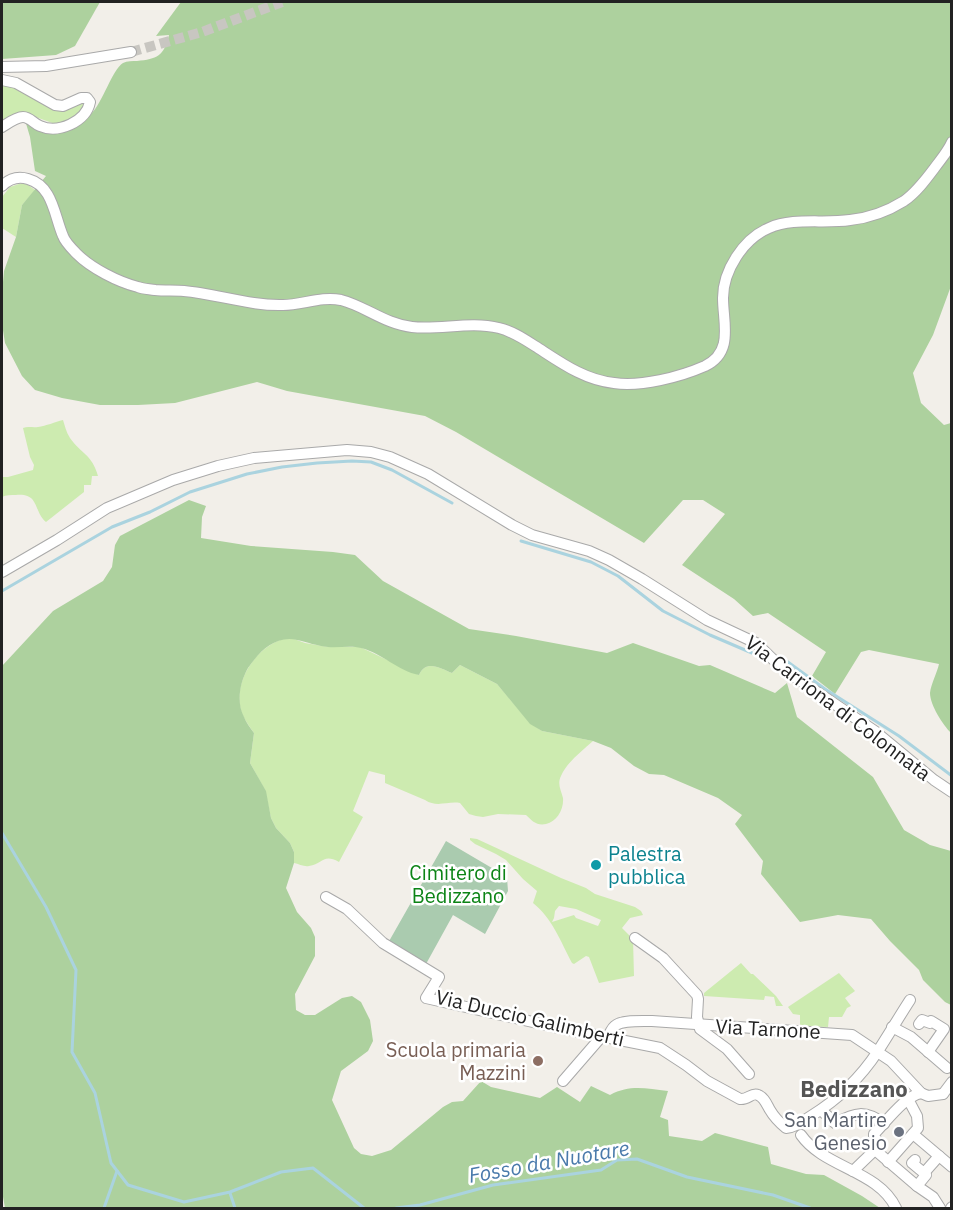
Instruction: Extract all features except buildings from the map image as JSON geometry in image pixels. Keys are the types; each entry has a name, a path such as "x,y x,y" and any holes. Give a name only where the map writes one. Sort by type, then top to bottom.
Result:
{"street":[{"path":"2,67 46,66 131,52"},
{"path":"2,80 16,83 55,105 63,106 81,98 87,98 90,102 83,116 70,125 54,129 47,128 23,117 2,127"},
{"path":"2,186 8,181 22,177 33,180 43,187 51,199 64,239 79,256 104,274 138,288 184,291 263,304 284,305 330,299 347,303 401,326 422,328 480,325 501,328 519,336 584,375 616,384 672,378 709,364 720,354 725,342 723,297 726,279 733,263 756,235 770,227 787,224 849,221 873,216 906,200 949,150 951,142"},
{"name":"Via Carriona di Colonnata","path":"2,572 107,508 173,480 254,458 347,450 371,452 390,457 429,474 532,535 589,551 609,560 707,620 756,643 783,669 876,732 951,792"},
{"name":"Via Duccio Galimberti","path":"326,897 347,909 383,943 439,977 426,998 660,1048 707,1081 740,1099 745,1100 753,1094 760,1093 770,1110 786,1128 794,1127 821,1110"},
{"path":"635,938 663,958 697,995 697,1017 702,1032 727,1049 749,1074"},
{"path":"884,1124 873,1115 861,1114 849,1116 835,1123 821,1110 846,1089 877,1052 910,1000"},
{"path":"920,1023 922,1020 931,1022 944,1029 928,1052"},
{"name":"Via Tarnone","path":"563,1080 616,1025 635,1021 652,1021 852,1035 891,1061 918,1090"},
{"path":"891,1028 910,1037 947,1068"},
{"path":"853,1171 876,1142 884,1124 908,1099 918,1090 928,1096 947,1097 951,1082"},
{"path":"888,1162 915,1131 915,1110 908,1099"},
{"path":"915,1131 951,1167"},
{"path":"801,1136 811,1148 877,1186 892,1201 896,1209"},
{"path":"876,1142 888,1162 933,1197 940,1209"},
{"path":"917,1186 926,1175 924,1173 939,1156"},
{"path":"915,1160 912,1163 924,1173"}],"green space":[{"path":"2,2 100,2 75,46 56,55 2,59"},
{"path":"181,2 951,2 951,286 933,335 913,373 921,403 944,425 951,423 951,733 932,703 930,693 939,664 869,650 861,652 835,694 812,676 826,652 768,613 753,616 734,599 682,565 725,514 703,500 683,500 644,543 425,416 287,391 257,382 175,403 138,405 100,405 35,390 22,376 5,343 2,324 4,271 16,237 22,205 46,176 35,171 25,120 42,129 75,121 91,114 100,102 115,72 123,63 150,59 162,52 169,35 156,36"},
{"path":"2,81 15,85 48,107 84,101 83,109 69,121 55,124 33,116 2,122"},
{"path":"22,183 35,190 22,205 16,237 2,228 2,197 10,187"},
{"path":"63,420 70,438 93,463 98,476 92,476 91,485 84,485 84,492 46,522 29,497 7,495 2,497 2,477 33,470 34,465 23,428"},
{"path":"189,500 206,506 202,517 201,538 251,546 355,555 383,581 469,629 607,653 633,643 699,666 710,665 775,693 787,683 797,717 873,777 904,830 930,845 951,851 951,1005 923,980 919,970 871,919 838,915 800,922 761,874 763,861 735,824 742,815 718,798 664,775 649,774 634,766 611,748 593,741 542,731 530,724 497,684 460,665 452,673 429,666 425,667 419,675 361,648 320,646 289,639 275,642 257,656 248,668 241,686 240,705 254,733 250,763 266,791 271,818 294,852 294,863 286,888 297,912 311,928 315,937 315,956 295,994 296,1010 305,1015 315,1015 342,998 352,996 361,1002 370,1020 373,1041 368,1051 341,1071 332,1100 354,1148 361,1154 372,1156 391,1150 443,1107 452,1102 463,1101 481,1081 491,1087 540,1098 557,1087 580,1102 591,1086 610,1095 632,1088 653,1089 668,1091 660,1117 668,1120 669,1136 702,1141 715,1133 768,1147 771,1164 806,1174 824,1175 880,1208 5,1208 2,1191 2,666 53,611 103,581 112,567 115,545 120,536"},
{"path":"283,639 294,639 328,647 360,647 419,675 425,667 429,666 452,673 460,665 497,684 530,723 542,731 593,741 571,761 561,776 559,784 563,802 561,811 553,821 543,824 535,822 526,815 476,816 469,814 460,803 429,802 385,783 385,775 369,771 353,811 363,817 339,862 326,859 309,866 294,863 294,852 271,818 265,790 250,763 254,733 243,716 240,704 242,681 254,659 272,644"},
{"path":"470,838 477,839 595,894 641,911 643,915 630,918 622,928 633,939 634,976 599,983 589,957 586,956 572,963 551,923 533,903 537,891 506,860","holes":["559,906 576,909 601,920 598,926 576,918 574,915 552,922"]},
{"name":"Cimitero di Bedizzano","path":"446,841 507,878 508,891 485,934 453,915 426,964 388,943"},
{"path":"741,963 776,996 783,1006 776,1006 774,997 765,996 764,1000 704,996 704,993"},
{"path":"839,973 855,991 845,998 851,1006 847,1008 842,1017 829,1017 828,1027 800,1026 800,1015 793,1014 788,1007"}],"waterway":[{"path":"2,591 112,527 150,512 190,492 247,474 282,467 352,461 371,462 392,470 452,503"},
{"path":"521,541 591,562 618,576 663,611 752,653"},
{"path":"781,657 825,689 899,736 952,776"},
{"name":"Fosso da Nuotare","path":"2,833 46,907 76,970 72,1052 95,1093 111,1163 128,1185 184,1202 230,1192 281,1172 313,1168 364,1208"},
{"name":"Fosso da Nuotare","path":"396,1208 420,1205 493,1185 601,1170 617,1160 637,1159 687,1177 773,1195 810,1208"},
{"path":"104,1208 117,1171"},
{"path":"230,1193 235,1208"}],"tunnel":[{"path":"131,52 202,32 282,2"}],"place":[{"name":"Palestra pubblica","path":"596,865"},
{"name":"Scuola primaria Mazzini","path":"538,1061"},
{"name":"San Martire Genesio","path":"899,1132"}],"district":[{"name":"Bedizzano","path":"854,1089"}]}
